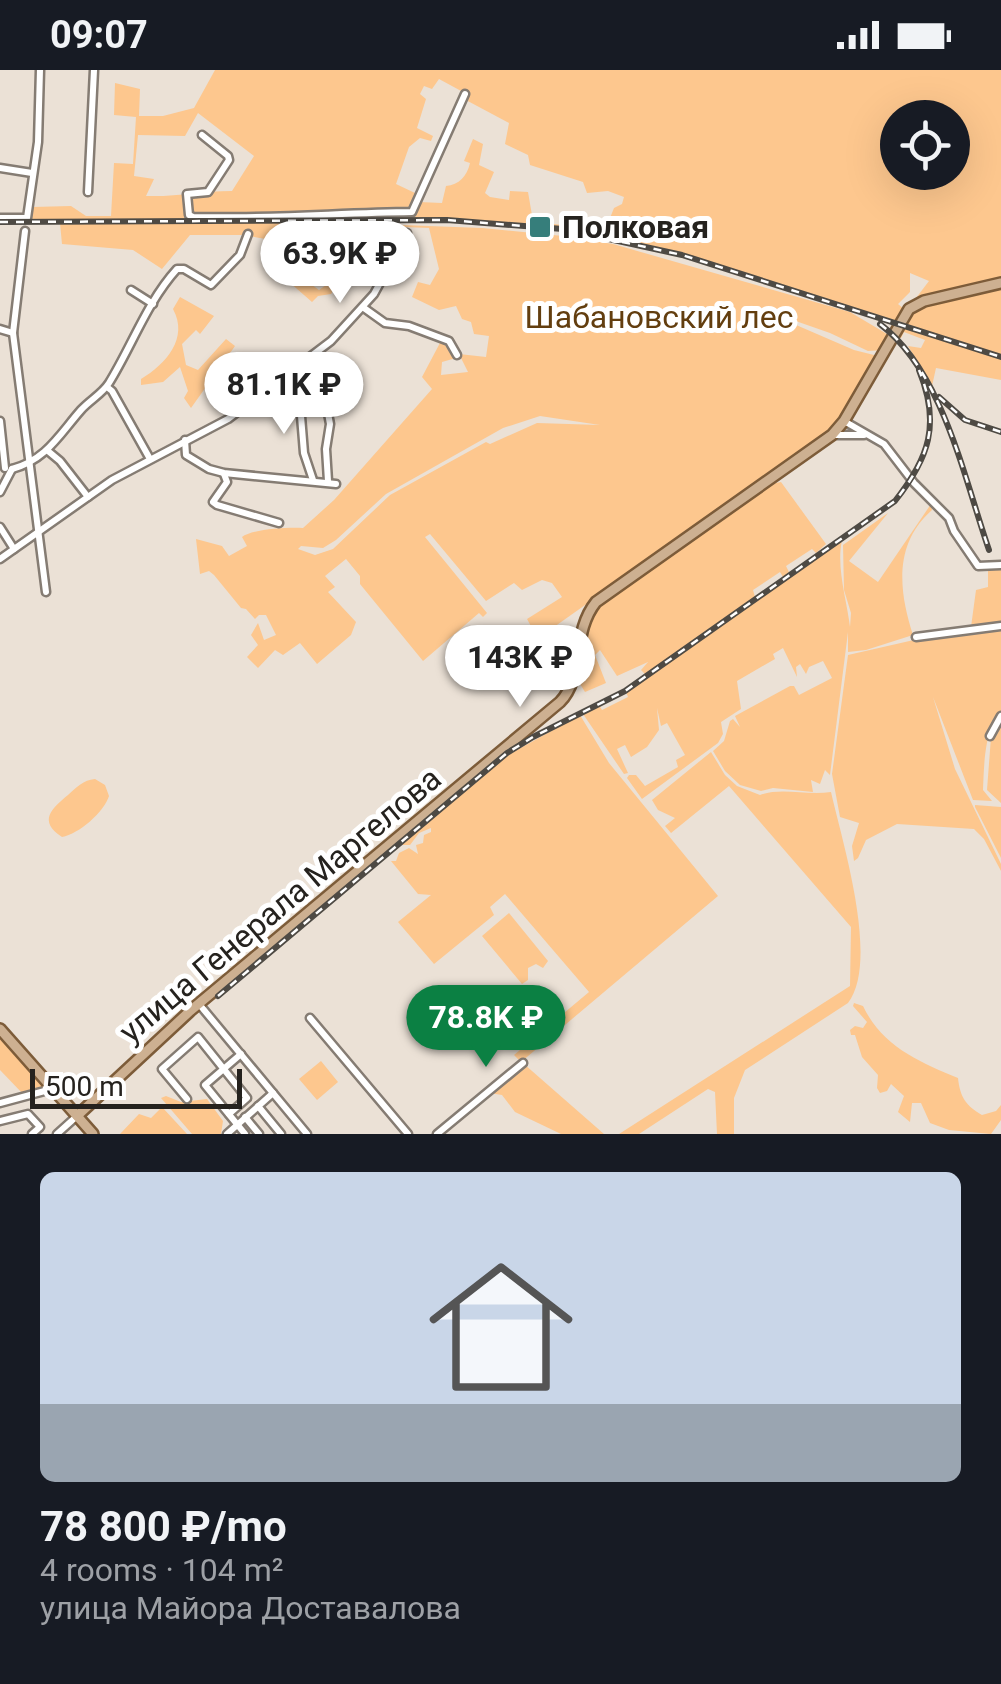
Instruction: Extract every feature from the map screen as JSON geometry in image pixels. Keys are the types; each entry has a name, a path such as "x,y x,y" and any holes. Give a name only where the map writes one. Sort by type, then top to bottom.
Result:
{"main road":[{"name":"улица Генерала Маргелова","path":"81,1112 199,1004 560,702 573,682 577,643 596,602 847,423 909,309 924,301 1001,283"},
{"path":"0,1029 100,1134"},
{"path":"81,1112 92,1134"}],"street":[{"path":"0,218 27,218 38,142 40,70"},
{"path":"88,192 94,70"},
{"path":"202,136 229,160 208,192 187,194 189,215 193,217 306,218 338,212 412,212 464,94"},
{"path":"0,168 32,174"},
{"path":"26,232 14,334 46,592"},
{"path":"0,559 88,497 150,459 228,419 278,383 364,308 407,233"},
{"path":"6,468 30,463 48,451 82,408 107,387 177,269 211,285 240,255 248,234"},
{"path":"131,290 153,304"},
{"path":"364,308 385,323 409,326 450,342 457,355"},
{"path":"0,329 14,334"},
{"path":"185,440 186,455 209,468 332,482 326,404 332,380 326,366 310,357"},
{"path":"278,383 301,416 304,453 313,480"},
{"path":"107,387 150,459"},
{"path":"0,421 8,482 0,492"},
{"path":"847,423 852,434"},
{"path":"847,423 884,444 949,518 978,566 1001,568"},
{"path":"832,435 875,438"},
{"path":"48,451 88,497"},
{"path":"224,472 228,482 214,502 223,510 279,523"},
{"path":"0,527 14,549"},
{"path":"916,636 1001,626"},
{"path":"990,736 1001,716"},
{"path":"199,1004 307,1134"},
{"path":"310,1018 408,1134"},
{"path":"187,1099 162,1069 198,1037 247,1098 228,1114"},
{"path":"240,1054 205,1085 245,1134"},
{"path":"437,1134 523,1063"},
{"path":"0,1102 54,1088"},
{"path":"227,1134 272,1093"},
{"path":"258,1106 281,1134"},
{"path":"61,1133 81,1112"},
{"path":"0,1121 28,1114 40,1127 32,1134"},
{"path":"245,1117 259,1134"}],"green space":[{"path":"215,70 1001,70 1001,356 902,324 906,314 937,294 913,302 929,281 910,273 910,292 898,304 904,309 898,322 684,254 597,233 527,224 446,218 0,220 25,217 32,207 71,206 86,216 111,216 114,163 133,164 136,117 114,115 115,83 140,89 139,116 163,116 194,108","holes":["439,79 463,92 464,99 509,123 505,144 528,155 530,165 583,182 587,193 608,191 624,197 608,223 590,224 590,229 533,221 528,192 510,191 509,200 490,197 485,193 494,172 479,165 483,144 473,139 464,161 470,163 467,172 459,182 446,186 442,203 419,202 415,193 396,184 409,147 420,138 431,141 433,136 417,128 426,99 420,94 424,86 432,89","198,113 254,156 232,191 146,196 154,179 134,176 138,135 185,136"]},
{"name":"Шабановский лес","path":"60,223 348,223 482,228 563,236 613,244 850,312 892,337 885,350 868,351 750,305 854,350 878,356 827,434 554,627 520,642 516,638 532,628 527,619 562,597 552,583 542,580 522,590 514,583 486,601 430,534 425,537 487,613 483,617 479,613 423,661 360,584 360,576 346,559 325,576 335,587 328,592 356,622 351,635 317,664 300,643 283,655 275,650 258,668 247,657 258,645 251,635 258,623 264,640 276,635 266,615 255,619 214,575 209,571 200,574 196,539 222,546 229,556 247,546 242,537 247,534 303,528 334,500 432,389 422,377 441,341 449,343 456,358 442,362 441,375 468,372 459,354 486,357 489,336 474,334 471,322 462,319 456,306 439,310 412,297 418,282 430,285 439,269 429,228 380,226 375,238 363,238 343,275 341,268 309,258 296,273 319,290 326,285 335,288 331,294 318,296 312,302 273,268 295,244 243,235 190,235 162,269 133,250 62,244","holes":["540,416 600,425 537,423 490,444 486,442 390,495 333,549 315,555 298,549 323,548 386,494 503,428"]},
{"path":"180,297 214,316 200,334 196,330 182,344 186,365 198,370 226,339 235,346 191,408 184,398 188,391 180,367 163,382 141,385 141,379 159,366 176,340 173,309"},
{"path":"901,326 1001,359 1001,380 936,368 932,386 908,346 921,348 925,340 904,332 901,338 897,336"},
{"path":"781,482 826,544 816,553 812,549 786,566 789,572 783,577 780,572 753,590 755,597 646,675 641,670 648,662 617,676 600,650 595,655 606,683 585,692 577,679 580,643 598,603 770,484"},
{"path":"931,504 932,510 919,523 905,553 903,586 913,635 848,652 848,632 830,775 825,770 820,784 811,780 813,792 773,788 761,791 740,785 725,771 713,751 724,741 730,721 733,719 740,727 735,716 790,686 799,695 832,678 823,661 809,667 806,674 800,664 796,667 797,677 783,648 773,654 775,659 737,681 741,709 721,722 723,734 718,743 642,799 627,778 629,775 636,775 645,786 678,767 676,760 685,755 667,723 661,726 657,708 659,730 647,747 631,757 625,745 617,749 628,773 624,774 583,714 628,697 629,689 842,540 841,573 850,627 843,545 888,513 849,561 878,582"},
{"path":"1001,563 1001,803 987,790 991,737 996,724 993,723 988,739 983,790 992,801 973,800 933,697 955,769 1001,871 984,839 974,829 897,824 866,840 854,861 852,846 859,823 840,817 832,774 848,655 971,627 976,590 988,587 988,564"},
{"path":"580,715 609,763 718,896 521,1062 514,1055 589,992 505,894 490,907 494,915 434,964 398,922 431,895 418,894 391,861 409,848 418,854 416,845 423,843 431,828 419,833 410,845 401,845 508,755"},
{"path":"711,752 737,786 760,795 831,792 856,900 860,931 857,984 848,1003 745,1070 734,1098 734,1134 717,1134 715,1092 708,1089 639,1134 619,1134 850,986 851,927 729,786 671,833 665,826 675,818 658,810 652,800"},
{"path":"95,779 105,785 109,796 106,802 83,827 62,837 50,826 52,810 80,784"},
{"path":"975,807 1001,807 1001,858"},
{"path":"509,913 548,961 543,968 536,964 528,968 528,980 522,984 482,936"},
{"path":"854,1003 863,1006 880,1032 903,1051 958,1078 960,1091 976,1112 982,1115 1001,1105 1001,1120 991,1134 949,1130 930,1123 921,1103 912,1103 910,1122 898,1112 904,1096 891,1084 880,1093 878,1075 862,1057 855,1035 851,1035 850,1030 855,1026 863,1028 867,1022"},
{"path":"0,1039 43,1088 24,1095 0,1070"},
{"path":"321,1061 338,1082 317,1100 299,1079"},
{"path":"524,1064 604,1134 561,1134 515,1112 502,1095 489,1093"},
{"path":"161,1098 181,1102 207,1099 223,1121 221,1134 192,1134"},
{"path":"162,1107 187,1134 120,1134 139,1114 151,1118"}],"railway":[{"path":"0,222 447,220 563,229 682,255 1001,357"},
{"path":"880,324 902,345 936,398 989,550"},
{"path":"218,996 507,753 625,691 895,501 916,470 928,440 929,407 919,370"},
{"path":"939,397 965,420 1001,432"}],"place":[{"name":"Полковая","path":"540,227"}]}
